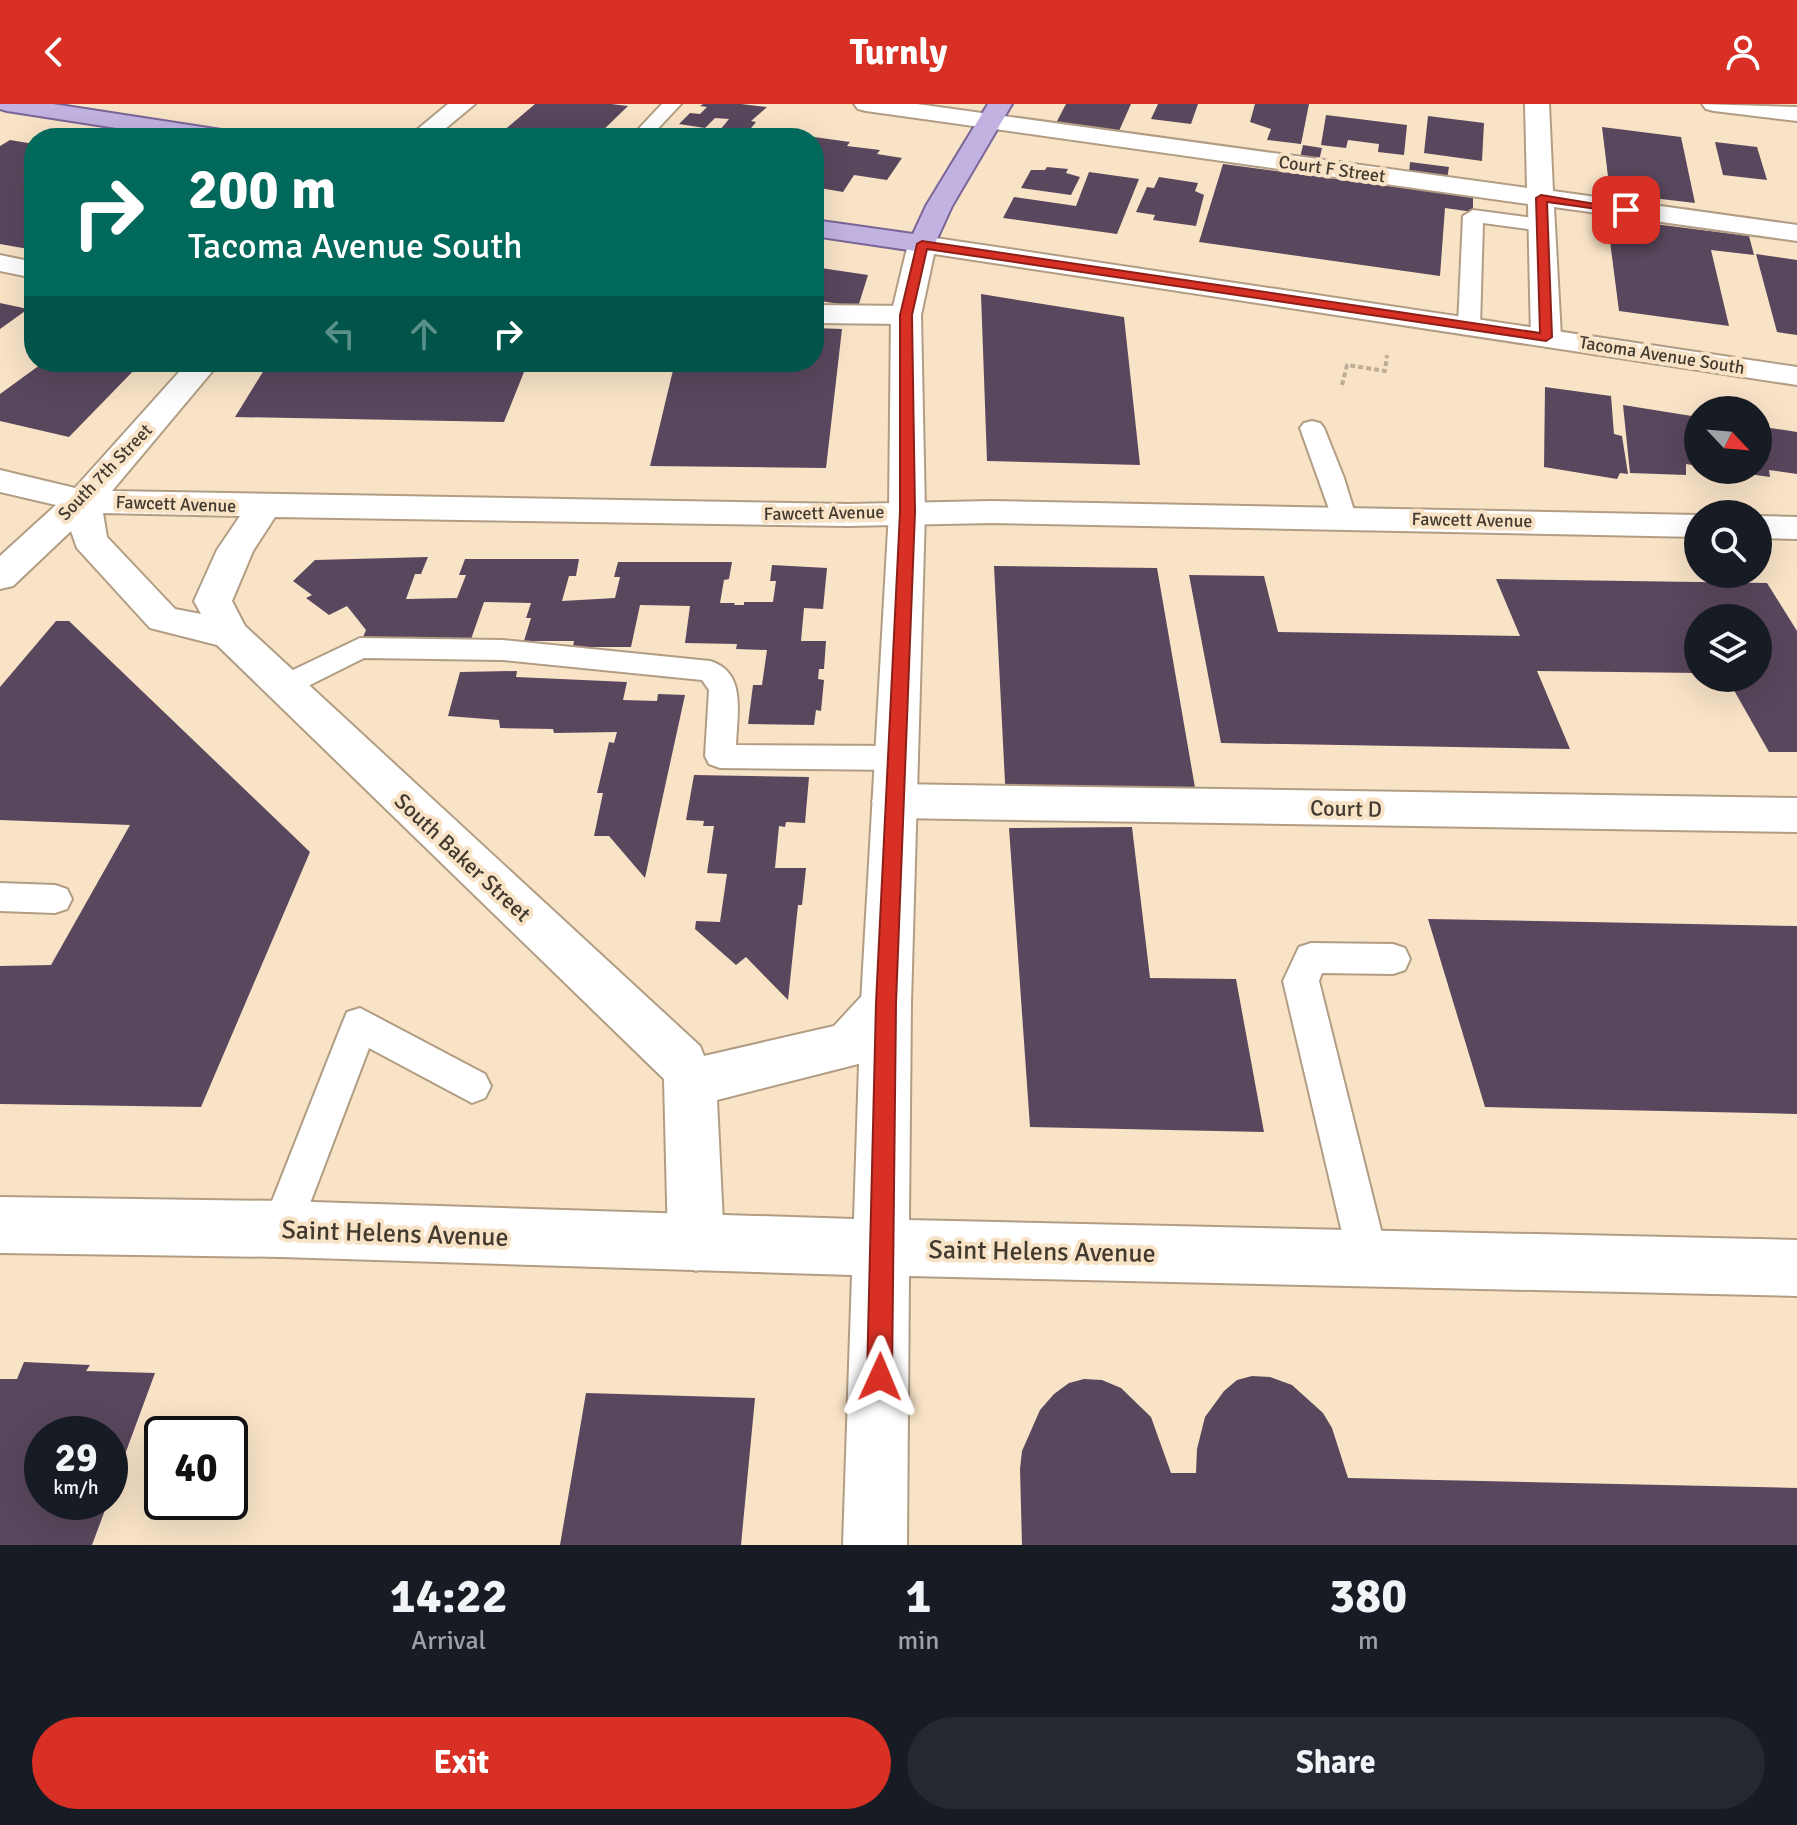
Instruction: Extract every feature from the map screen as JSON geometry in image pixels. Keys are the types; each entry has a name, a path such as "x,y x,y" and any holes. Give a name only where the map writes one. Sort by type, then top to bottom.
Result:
{"main road":[{"path":"7,104 163,128"},
{"path":"922,244 939,206 995,112"},
{"name":"Tacoma Avenue South","path":"824,229 922,244"}],"street":[{"path":"432,128 463,104"},
{"name":"Court F Street","path":"866,104 995,112 1542,212 1797,233"},
{"path":"1537,104 1546,337"},
{"path":"1714,104 1797,114"},
{"path":"875,1545 886,1003 907,512 906,315 922,244"},
{"name":"Tacoma Avenue South","path":"922,244 1797,376"},
{"path":"0,263 24,268"},
{"path":"824,314 906,315"},
{"name":"South 7th Street","path":"0,577 28,547 83,501 197,372"},
{"name":"Fawcett Avenue","path":"0,481 83,501 265,506 848,515 907,512 1343,517 1684,526"},
{"path":"83,501 90,540 163,619 230,634"},
{"name":"South Baker Street","path":"265,506 235,550 213,601 230,634 282,687 682,1063 691,1083"},
{"path":"1772,527 1797,528"},
{"name":"Court D","path":"895,780 1797,815"},
{"path":"696,1243 691,1083 848,1046 886,1003"},
{"name":"Saint Helens Avenue","path":"0,1225 281,1229 696,1243 1797,1268"}],"lane":[{"path":"649,128 672,104"},
{"path":"1469,326 1473,216 1542,212"},
{"path":"1312,428 1332,478 1343,517"},
{"path":"282,687 360,648 503,650 673,665 710,671 724,688 720,756 895,780"},
{"path":"0,897 55,899"},
{"path":"1368,1258 1301,981 1311,958 1393,959"},
{"path":"281,1229 360,1024 472,1086"}],"path":[{"path":"1342,385 1347,365 1385,371 1387,355"}],"building":[{"path":"535,104 628,106 605,128 507,128"},
{"path":"741,104 767,107 751,121 756,122 751,128 722,128 729,119 715,118 705,128 679,124 690,113 700,114 707,107 700,106"},
{"path":"1066,104 1131,104 1119,131 1056,123"},
{"path":"1158,104 1198,104 1191,124 1151,119"},
{"path":"1255,104 1309,104 1301,144 1267,140 1271,129 1250,122"},
{"path":"1326,115 1407,125 1404,155 1378,152 1379,144 1348,140 1346,148 1321,145"},
{"path":"1428,116 1484,123 1482,161 1424,153"},
{"path":"1602,127 1681,137 1695,203 1610,193"},
{"path":"824,138 850,142 847,146 880,150 877,154 902,158 887,180 854,175 843,192 824,189"},
{"path":"10,140 24,142 24,248 0,244 0,146"},
{"path":"1715,142 1757,147 1767,180 1723,175"},
{"path":"1303,145 1322,148 1319,161 1300,158"},
{"path":"1410,162 1449,167 1447,179 1409,174"},
{"path":"1223,164 1473,197 1473,212 1445,208 1440,276 1199,242"},
{"path":"1047,167 1068,169 1066,173 1080,177 1071,195 1021,188 1031,170 1045,170"},
{"path":"1089,172 1139,179 1117,234 1003,218 1014,197 1076,206"},
{"path":"1159,177 1198,183 1195,191 1204,195 1196,226 1153,220 1155,215 1136,212 1147,187 1154,188"},
{"path":"1607,218 1749,236 1754,255 1711,250 1729,326 1619,311"},
{"path":"1756,254 1797,260 1797,335 1777,332"},
{"path":"824,268 868,275 858,307 824,302"},
{"path":"981,294 1124,317 1140,465 987,461"},
{"path":"0,303 24,308 24,312 0,329"},
{"path":"824,328 842,329 826,468 650,466 673,372 824,372"},
{"path":"30,372 132,372 69,437 0,421 0,394"},
{"path":"263,372 524,372 504,422 235,417"},
{"path":"1545,387 1611,396 1614,434 1622,436 1628,474 1620,473 1617,479 1544,467"},
{"path":"1623,405 1684,415 1684,475 1630,473"},
{"path":"1772,428 1797,432 1797,474 1772,470"},
{"path":"428,557 421,574 415,574 406,599 457,598 466,575 459,575 465,559 579,559 576,576 569,576 562,601 615,598 620,577 614,577 618,562 732,562 729,579 724,580 720,603 734,605 773,602 776,581 770,581 772,565 827,568 823,609 804,608 801,641 826,641 824,669 819,669 818,679 824,680 821,711 816,710 814,725 748,724 753,685 762,685 767,650 736,649 737,644 685,643 690,606 640,605 631,647 573,647 574,641 524,641 531,618 526,618 531,603 484,602 469,645 411,644 413,638 363,637 366,630 347,606 329,615 306,598 312,595 293,581 315,560"},
{"path":"994,566 1157,568 1198,805 1006,802"},
{"path":"1189,575 1264,576 1278,632 1520,636 1496,579 1684,582 1684,588 1770,588 1797,631 1797,752 1769,752 1735,692 1772,692 1772,604 1684,604 1684,673 1537,671 1570,749 1221,743"},
{"path":"56,621 69,621 310,852 201,1107 0,1104 0,966 51,965 130,825 0,820 0,687"},
{"path":"517,671 516,677 627,682 623,700 657,701 658,694 685,695 645,878 609,836 594,836 603,793 597,793 609,742 614,743 617,732 554,733 553,729 500,728 499,720 448,716 460,672"},
{"path":"694,775 809,777 805,823 786,822 785,827 779,826 775,868 806,868 802,905 798,905 788,1000 746,957 736,965 695,929 696,921 720,922 727,874 707,873 714,826 703,826 704,821 686,820"},
{"path":"1132,827 1150,978 1236,979 1264,1132 1030,1127 1009,828"},
{"path":"1428,919 1797,926 1797,1114 1485,1107"},
{"path":"24,1362 90,1365 86,1371 155,1373 128,1446 128,1416 24,1416 24,1520 101,1520 92,1545 0,1545 0,1379 17,1379"},
{"path":"1252,1376 1270,1377 1292,1385 1323,1413 1332,1428 1348,1478 1797,1488 1797,1545 1022,1545 1022,1451 1040,1410 1054,1394 1069,1383 1084,1379 1102,1380 1121,1388 1151,1417 1171,1473 1196,1473 1197,1449 1205,1417 1224,1391 1237,1380"},
{"path":"586,1393 755,1398 741,1545 560,1545"}],"route":[{"path":"880,1377 886,1003 907,512 906,315 922,244 1546,337 1541,198 1626,210"}]}
